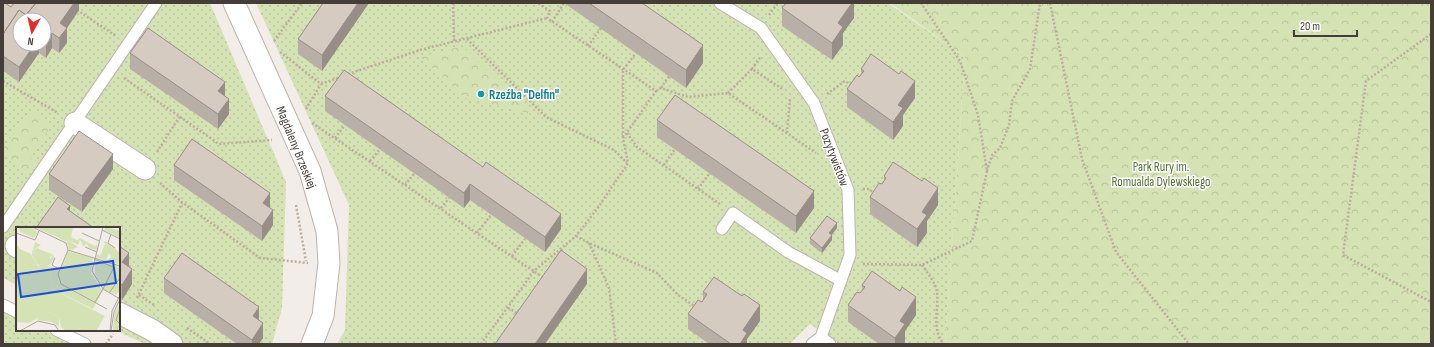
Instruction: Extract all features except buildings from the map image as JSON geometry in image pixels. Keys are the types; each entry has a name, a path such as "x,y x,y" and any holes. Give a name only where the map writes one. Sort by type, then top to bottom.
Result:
{"street":[{"name":"Magdaleny Brzeskiej","path":"234,3 310,171 327,231 330,263 323,316 312,344"},
{"path":"75,123 145,170"},
{"path":"120,320 152,330 172,344"}],"lane":[{"path":"3,227 156,3"},
{"name":"Pozytywistów","path":"720,3 762,28 814,103 848,190 850,255 817,341"},
{"path":"722,229 733,213 788,252 840,280"},
{"path":"3,305 16,312"},
{"path":"58,331 86,344"},
{"path":"817,341 830,344"}],"path":[{"path":"270,48 302,3"},
{"path":"453,3 454,42"},
{"path":"538,3 550,11 547,18"},
{"path":"552,22 564,3"},
{"path":"921,3 960,61 978,115 987,171"},
{"path":"840,280 863,264 922,265 972,241 987,171 992,155 1000,148 1009,125 1012,101 1030,69 1040,3"},
{"path":"1050,3 1082,159 1116,252 1190,344"},
{"path":"72,7 128,44"},
{"path":"547,18 656,91"},
{"path":"305,110 321,84 420,50 547,18"},
{"path":"588,46 601,28"},
{"path":"1431,34 1366,80 1343,255 1431,302"},
{"path":"466,39 546,117 614,150 628,164"},
{"path":"278,50 321,84"},
{"path":"482,344 534,270 576,236 597,209 628,164 623,138 623,70 636,53"},
{"path":"110,69 219,144 272,140"},
{"path":"661,88 688,97 728,93 752,69 790,95 787,134"},
{"path":"623,138 656,91 661,88 669,76"},
{"path":"3,81 75,123"},
{"path":"814,103 845,81 856,88"},
{"path":"728,93 839,169"},
{"path":"180,116 145,170 182,203 260,258 330,263"},
{"path":"308,121 534,270 549,282"},
{"path":"335,138 345,125"},
{"path":"270,132 275,146"},
{"path":"627,133 637,147 733,213"},
{"path":"370,161 380,149"},
{"path":"664,165 675,149"},
{"path":"405,185 414,174"},
{"path":"698,189 709,174"},
{"path":"848,190 868,189 878,196"},
{"path":"441,208 449,198"},
{"path":"295,202 306,262 306,270"},
{"path":"120,320 139,295 182,203"},
{"path":"478,233 491,215"},
{"path":"576,236 589,244 657,273 678,295 699,309"},
{"path":"512,256 525,239"},
{"path":"589,244 609,288 616,344"},
{"path":"922,265 938,291 936,318 944,344"},
{"path":"139,295 158,308"},
{"path":"508,308 524,317"},
{"path":"106,344 114,331"}],"green space":[{"path":"3,3 210,3 286,182 282,308 272,344 145,344 117,331 120,331 120,227 16,227 16,284 3,278"},
{"path":"256,3 888,3 965,57 945,344 839,344 810,324 790,344 337,344 345,330 349,205"},
{"name":"Park Rury im. Romualda Dylewskiego","path":"890,3 1431,3 1431,344 945,344 965,57"},
{"path":"459,47 467,50 531,114 466,98 420,57"},
{"path":"31,110 52,125 30,157 38,163 30,174 3,155 3,148"},
{"path":"3,311 16,318 16,331 45,331 72,344 3,344"}],"place":[{"name":"Rzeźba \"Delfin\"","path":"481,94"}]}
